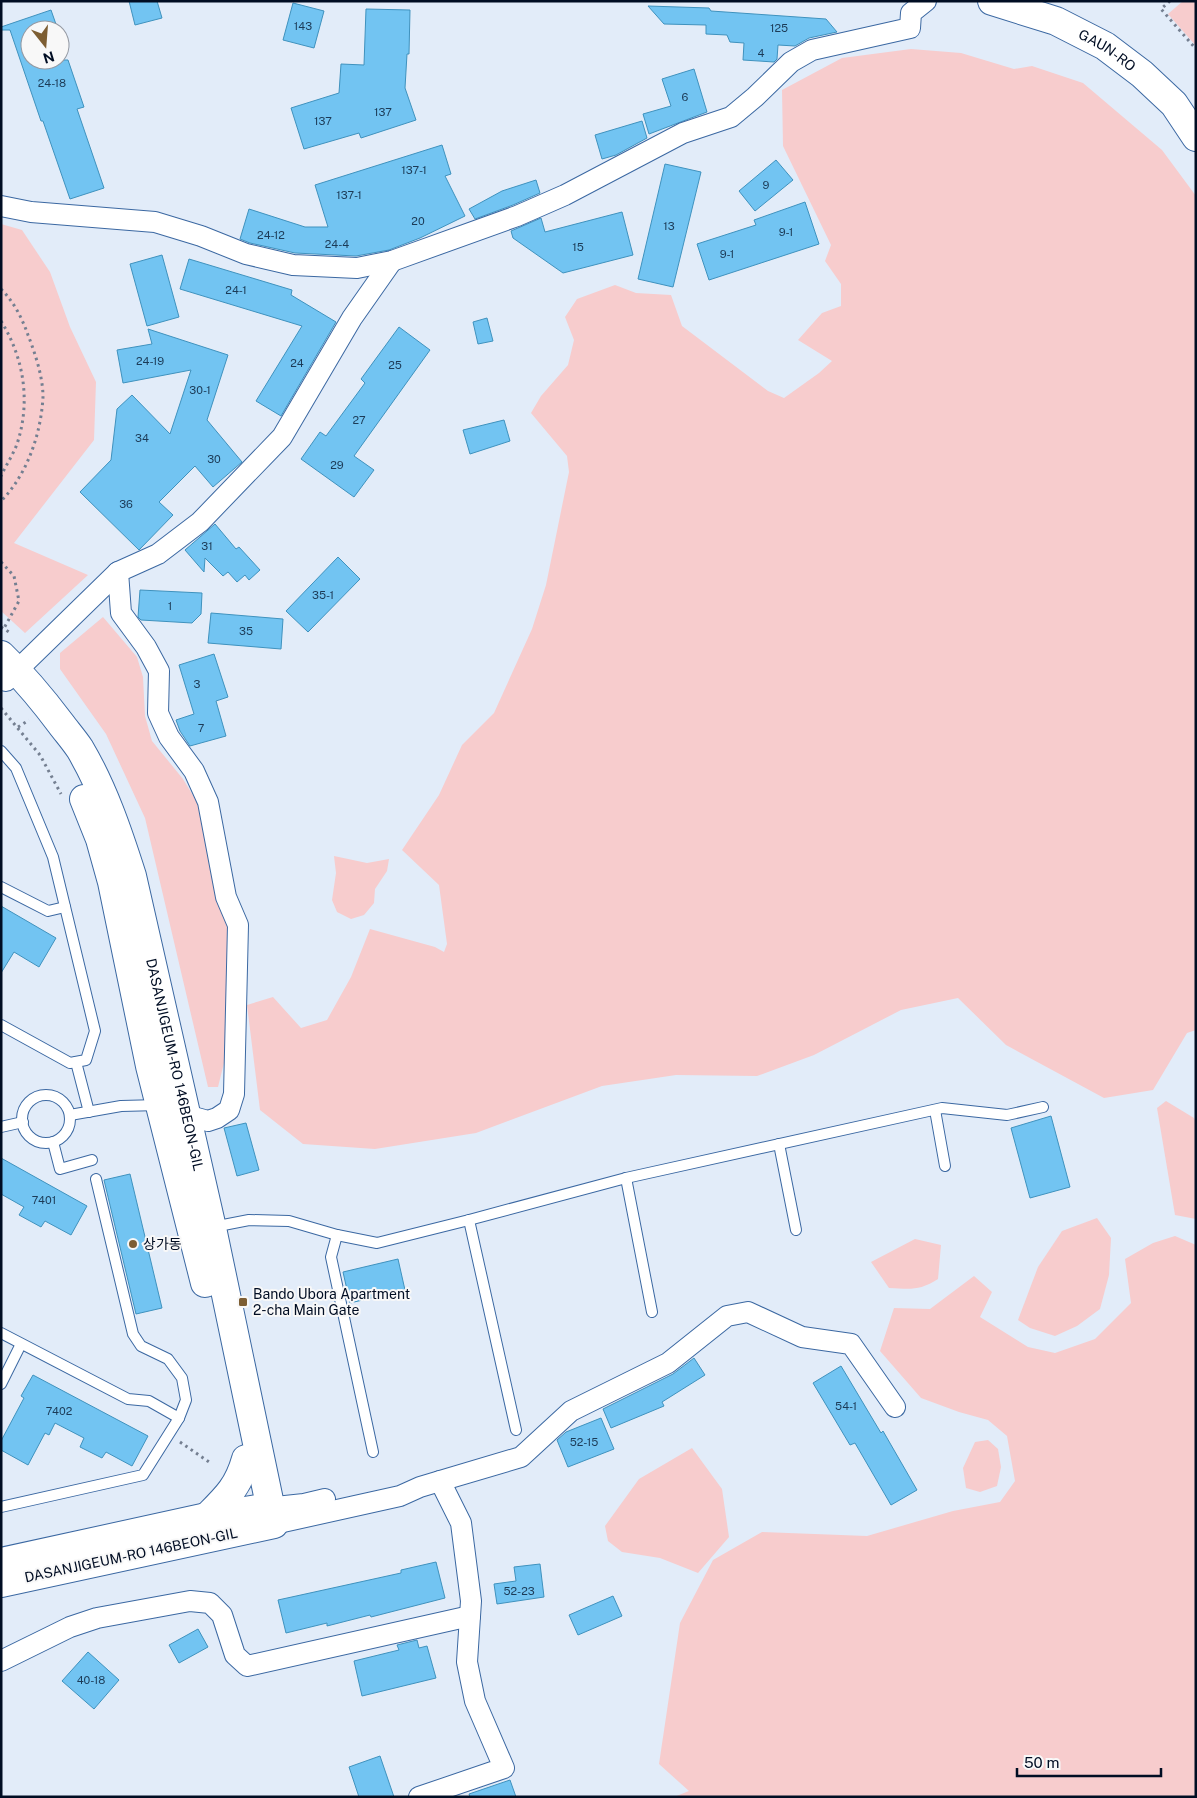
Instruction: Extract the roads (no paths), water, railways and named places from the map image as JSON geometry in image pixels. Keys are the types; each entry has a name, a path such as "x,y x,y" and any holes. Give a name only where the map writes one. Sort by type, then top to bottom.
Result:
{"street":[{"path":"1,206 31,212 155,222 201,236 246,254 293,265 357,268 392,261 525,212 565,195 684,133 731,117 791,62 812,50 910,28 911,13 926,1"},
{"name":"GAUN-RO","path":"992,1 1056,21 1105,46 1142,74 1174,104 1194,131"},
{"path":"6,671 118,572 158,554 200,522 282,437 352,318 392,261"},
{"path":"118,572 121,613 146,647 159,671 158,712 169,737 194,771 208,802 226,897 238,925 234,1094 229,1110 217,1118 208,1121 173,1110"},
{"name":"DASANJIGEUM-RO 146BEON-GIL","path":"6,671 47,705 79,748 102,794 118,833 132,876 197,1250 246,1459 266,1517"},
{"name":"DASANJIGEUM-RO 146BEON-GIL","path":"173,1110 212,1228 266,1517"},
{"name":"DASANJIGEUM-RO 146BEON-GIL","path":"1,1584 266,1517 400,1496 420,1487 522,1457 571,1411 668,1363 728,1316 748,1312 802,1337 851,1344 895,1407"},
{"path":"207,1517 230,1494 241,1477 246,1459"},
{"path":"419,1797 504,1768 474,1701 467,1662 472,1601 461,1523 440,1481"},
{"name":"DASANJIGEUM-RO 146BEON-GIL","path":"1,1562 207,1517 266,1517"},
{"path":"1,1661 70,1627 97,1618 190,1601 210,1603 222,1615 235,1655 247,1666 470,1616"}],"lane":[{"path":"1,752 16,768 53,857 95,1030 86,1060 70,1063 1,1025"},
{"path":"1,887 48,911 66,907"},
{"path":"76,1062 89,1112"},
{"path":"46,1095 57,1098 66,1105 70,1115 69,1127 63,1137 53,1142 41,1143 31,1138 24,1128 22,1117 26,1106 34,1098 46,1095"},
{"path":"70,1115 121,1106 173,1110"},
{"path":"212,1228 249,1220 288,1222 337,1236 377,1243 626,1178 942,1108 1007,1115 1043,1107"},
{"path":"935,1110 945,1166"},
{"path":"1,1127 23,1122"},
{"path":"53,1142 60,1169 92,1160"},
{"path":"779,1144 796,1230"},
{"path":"626,1178 652,1312"},
{"path":"1,1507 144,1475 179,1418 186,1400 182,1378 168,1359 141,1346 133,1334 96,1179"},
{"path":"469,1220 516,1430"},
{"path":"337,1236 331,1257 373,1452"},
{"path":"1,1333 128,1399 149,1401 179,1418"},
{"path":"1,1384 22,1344"}],"place":[{"name":"상가동","path":"133,1244"},
{"name":"Bando Ubora Apartment 2-cha Main Gate","path":"243,1302"}]}
